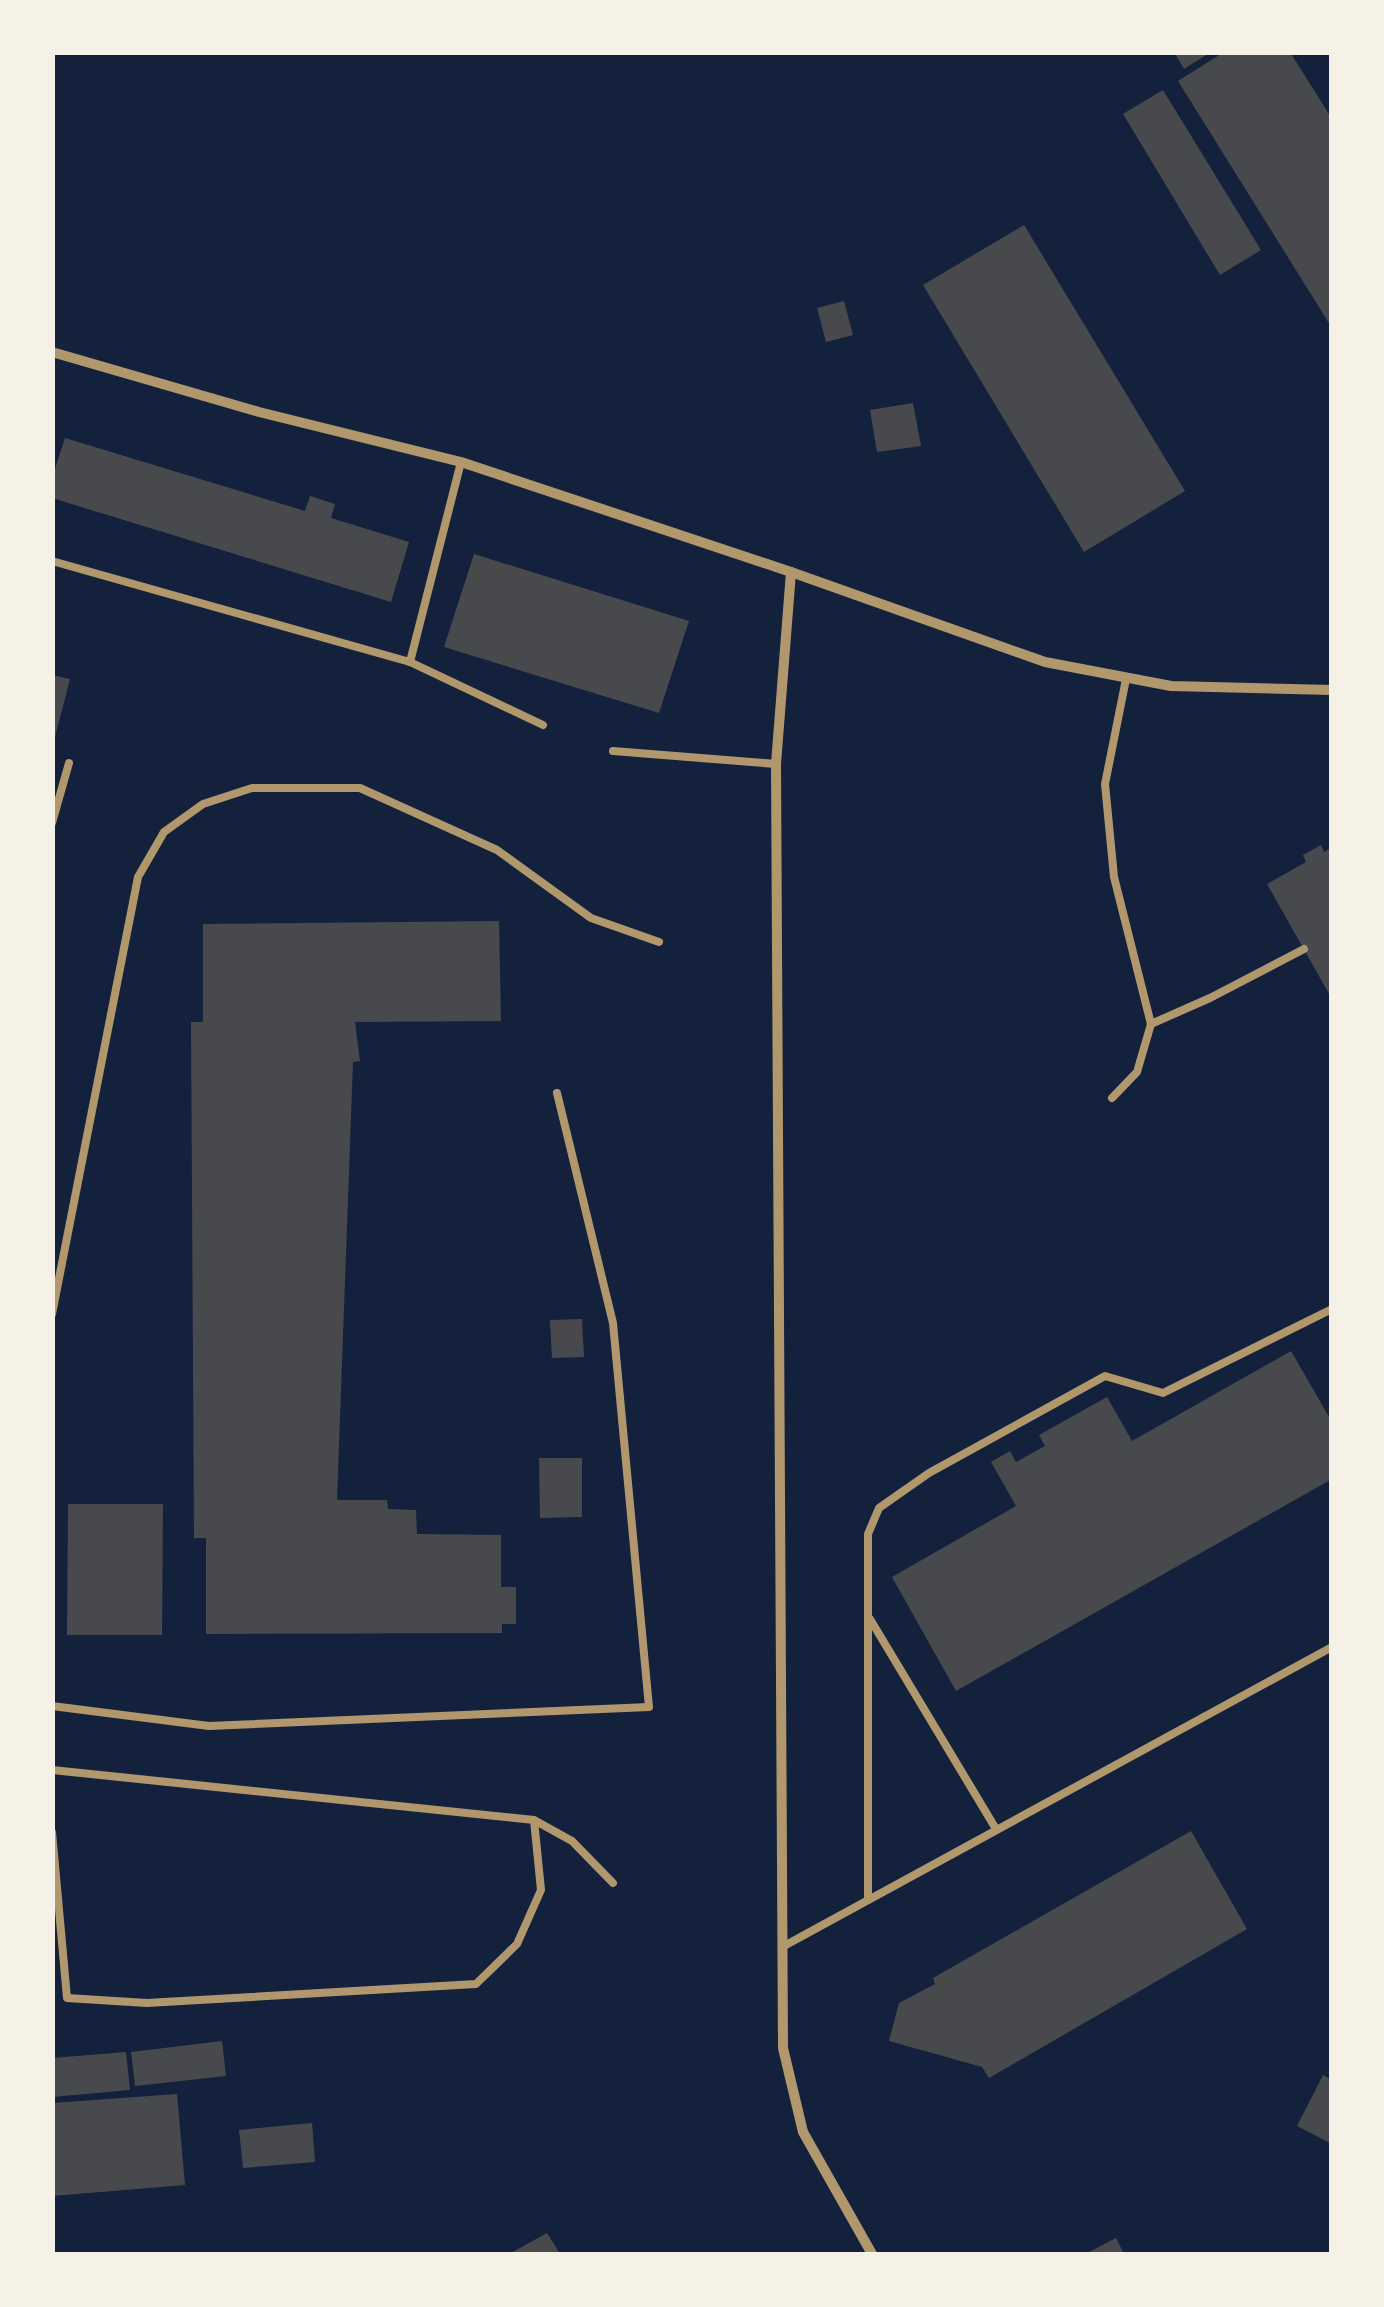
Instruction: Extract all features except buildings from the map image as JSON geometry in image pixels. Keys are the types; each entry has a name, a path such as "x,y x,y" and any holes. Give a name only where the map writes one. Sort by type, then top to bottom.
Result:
{"street":[{"path":"52,352 259,412 461,462 1046,662 1171,686 1332,690"},
{"path":"791,572 776,764 783,2048 803,2132 872,2254"}],"lane":[{"path":"410,662 461,462"},
{"path":"52,560 410,662 542,725"},
{"path":"1112,1098 1137,1072 1151,1024 1114,876 1105,784 1126,679"},
{"path":"613,750 776,764"},
{"path":"52,822 69,763"},
{"path":"52,1314 138,877 164,832 202,804 252,788 360,788 497,850 591,918 659,942"},
{"path":"1151,1024 1304,949"},
{"path":"52,1706 209,1726 649,1707 613,1323 558,1093"},
{"path":"868,1900 868,1534 879,1508 929,1473 1105,1376 1163,1393 1332,1309"},
{"path":"868,1616 996,1829"},
{"path":"784,1946 1332,1647"},
{"path":"52,1770 534,1820 572,1841 613,1883"},
{"path":"52,1832 66,1998 147,2003 476,1984 517,1944 540,1890 534,1820"}]}
